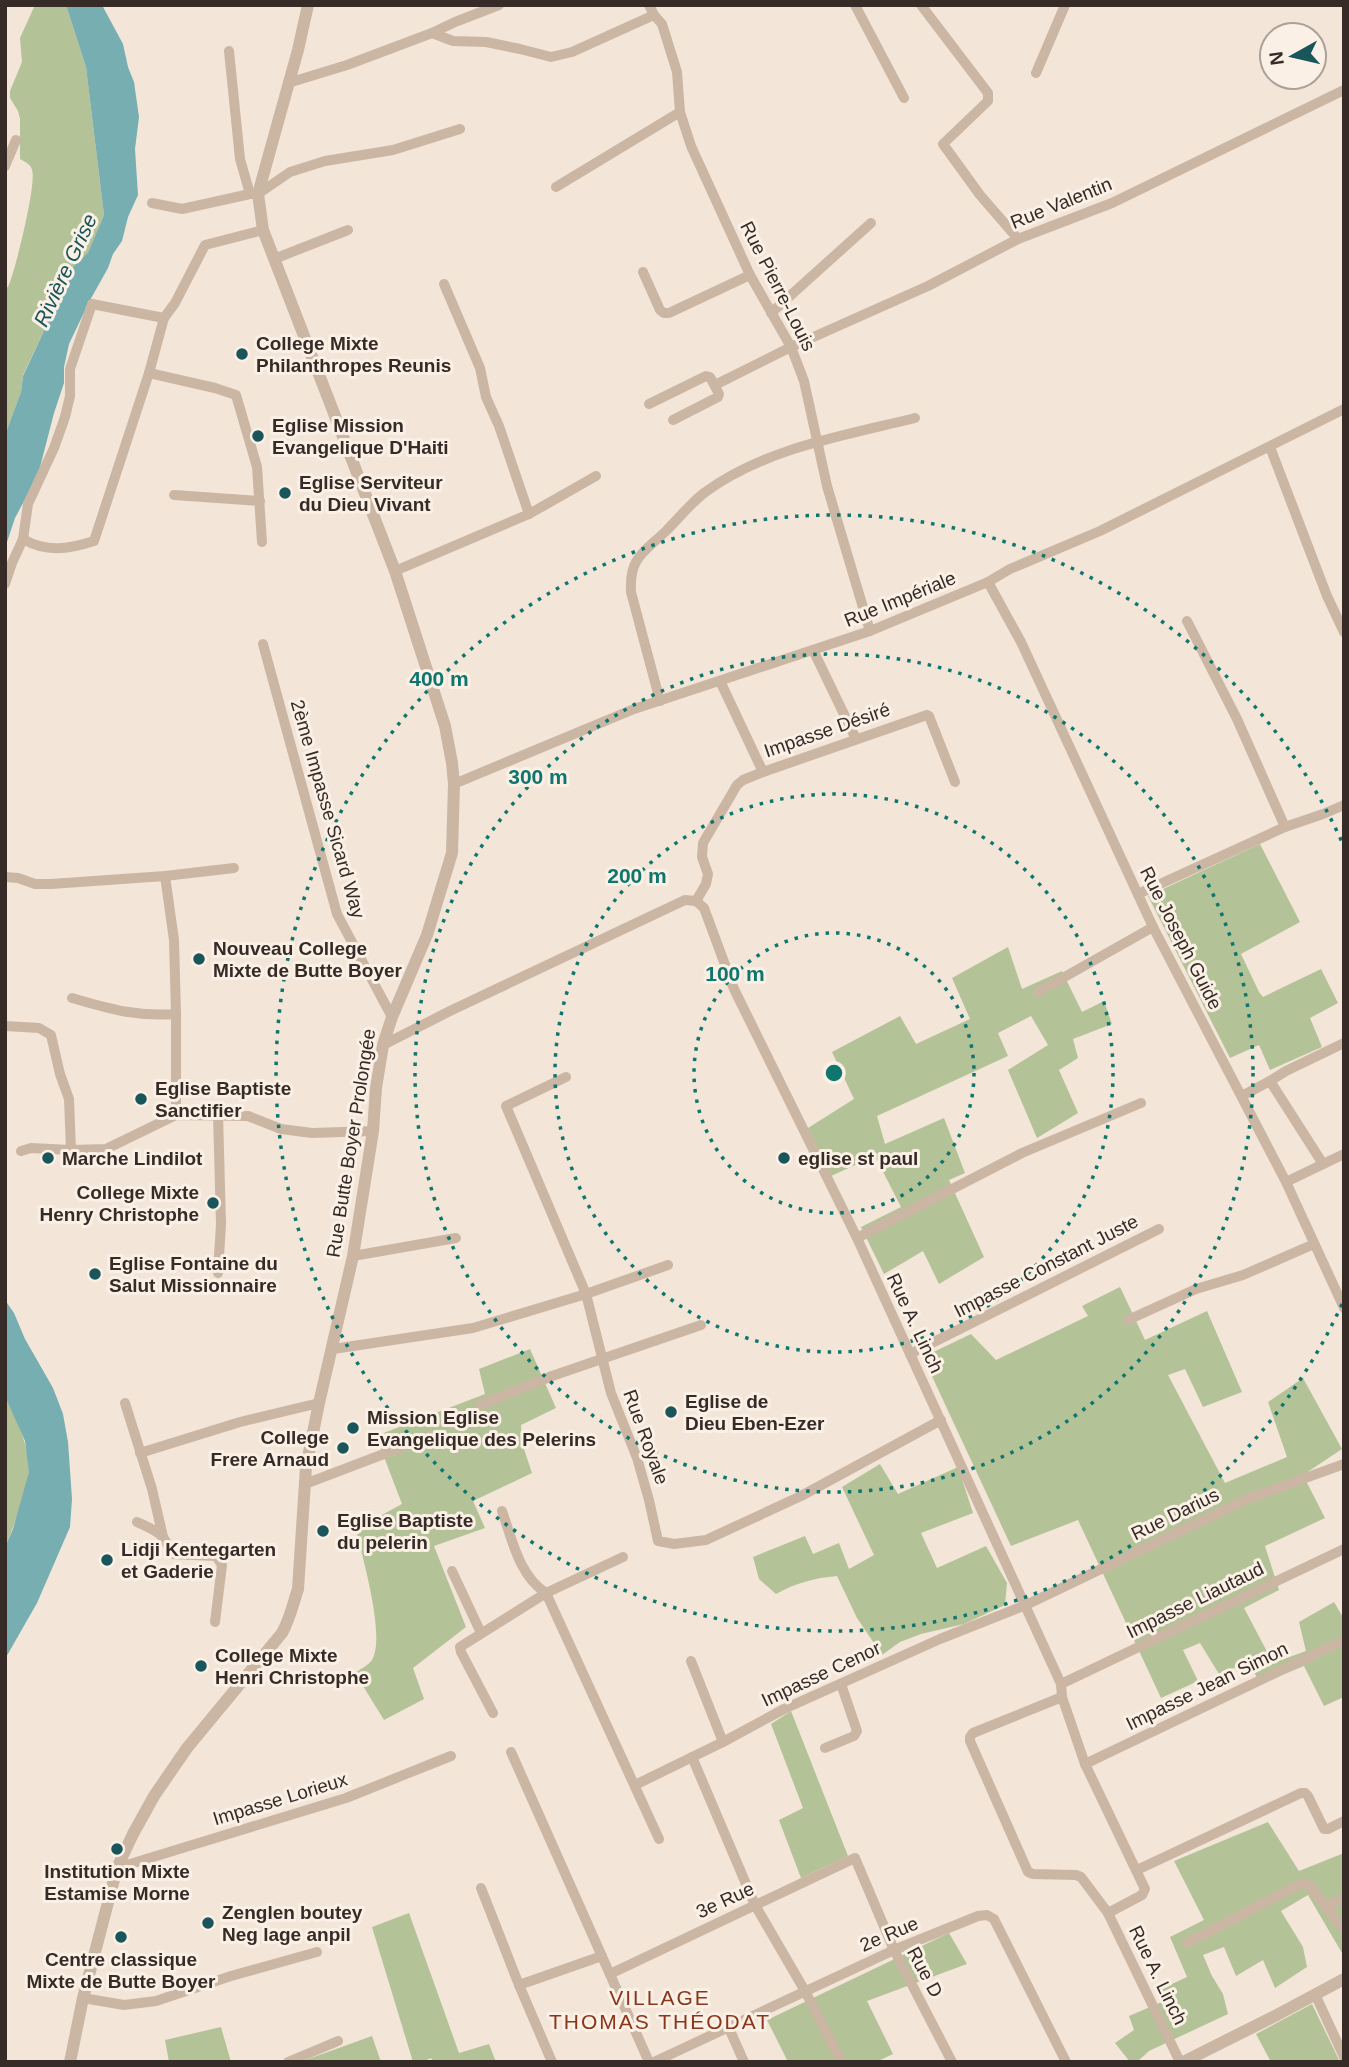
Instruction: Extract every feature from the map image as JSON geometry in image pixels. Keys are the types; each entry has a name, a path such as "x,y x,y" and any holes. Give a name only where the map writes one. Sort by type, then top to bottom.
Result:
{"street":[{"name":"Rue Butte Boyer Prolongée","path":"70,2062 83,1998 117,1868 154,1796 187,1748 282,1633 288,1621 298,1588 306,1467 353,1255 373,1131 383,1045 427,935 452,853 454,784 445,726 395,571 263,230 254,194 288,83 308,5"},
{"path":"288,83 347,65 499,5"},
{"path":"855,5 904,98"},
{"path":"921,5 989,97 943,144 980,195 1018,239"},
{"path":"1036,73 1065,5"},
{"path":"432,33 453,41 486,42 551,57 572,52 651,10"},
{"name":"Rue Pierre-Louis","path":"651,10 662,24 677,72 680,112 691,146 750,275 791,347 804,382 827,486 870,631"},
{"path":"229,51 240,159 254,194"},
{"name":"Rue Valentin","path":"715,385 791,347 928,286 1018,239 1112,203 1344,90"},
{"path":"556,187 680,112"},
{"path":"152,203 182,209 254,194 290,173 326,161 393,150 460,129"},
{"path":"5,166 16,141"},
{"path":"771,313 872,223"},
{"path":"23,539 37,547 50,548 75,547 94,541 149,373 164,318 175,303 205,245 263,230"},
{"path":"274,259 348,230"},
{"path":"643,272 660,310 664,313 750,275"},
{"path":"444,284 481,368 486,397 499,426 529,514"},
{"path":"5,584 23,539 29,504 65,417 70,396 70,369 92,304 164,318"},
{"path":"149,373 236,395 257,467 262,542"},
{"path":"649,404 706,376 710,377 718,397 673,420"},
{"name":"Rue Impériale","path":"454,784 635,709 870,631 988,582 1010,569 1100,531 1344,409"},
{"path":"660,701 631,592 630,574 637,558 703,494 747,468 817,442 915,418"},
{"path":"1270,447 1327,596 1344,632"},
{"path":"395,571 529,514 596,476"},
{"path":"174,495 260,501"},
{"name":"Rue Joseph Guide","path":"988,582 1021,642 1153,927 1286,1182 1314,1244 1340,1288 1344,1308"},
{"path":"1187,621 1237,719 1284,828"},
{"name":"2ème Impasse Sicard Way","path":"263,644 337,914 392,1017"},
{"path":"813,650 856,739"},
{"name":"Impasse Désiré","path":"720,681 763,772 928,715 955,782"},
{"path":"383,1045 685,900 696,901 706,884 708,874 702,857 703,843 737,785 763,772"},
{"path":"1138,894 1284,828 1344,805"},
{"path":"5,877 18,877 35,884 165,876 234,868"},
{"path":"165,876 174,940 176,1115"},
{"name":"Rue A. Linch","path":"696,901 704,908 734,989 857,1238 1061,1684 1062,1697 1085,1764 1145,1889 1108,1913 1181,2061"},
{"path":"1038,992 1153,927"},
{"path":"72,998 127,1013 152,1016 176,1014"},
{"path":"5,1026 39,1028 51,1035 69,1099 71,1150"},
{"path":"1242,1096 1344,1043"},
{"name":"Rue Royale","path":"566,1077 506,1106 586,1294 611,1393 649,1500 657,1541 674,1544 706,1540 801,1496 941,1420"},
{"path":"1270,1081 1322,1164"},
{"path":"857,1238 1022,1153 1141,1102"},
{"path":"218,1114 221,1224 218,1273"},
{"path":"21,1151 31,1148 106,1149 176,1115 248,1116 281,1129 312,1133 373,1131"},
{"path":"1286,1182 1344,1154"},
{"name":"Impasse Constant Juste","path":"910,1354 1159,1229"},
{"path":"353,1255 456,1238"},
{"path":"1128,1320 1196,1289 1243,1275 1314,1244"},
{"path":"333,1349 473,1328 586,1294 667,1265"},
{"path":"480,1405 552,1376 701,1325"},
{"path":"125,1403 152,1489 163,1537"},
{"path":"140,1453 240,1422 319,1403"},
{"path":"305,1484 431,1436"},
{"name":"Rue Darius","path":"1026,1605 1247,1499 1344,1464"},
{"path":"502,1511 524,1570 534,1586 546,1593 659,1839"},
{"path":"137,1522 163,1537 168,1542 171,1554 216,1556 222,1565 215,1622"},
{"name":"Impasse Liautaud","path":"1061,1684 1344,1549"},
{"path":"493,1713 460,1647 546,1593 623,1557"},
{"path":"452,1571 481,1633"},
{"name":"Impasse Cenor","path":"635,1784 784,1709 940,1639 1026,1605"},
{"name":"Impasse Jean Simon","path":"1085,1764 1344,1640"},
{"path":"691,1661 723,1742"},
{"path":"825,1748 854,1736 857,1731 841,1684"},
{"path":"1062,1697 973,1733 970,1741 1028,1872 1081,1877 1108,1913"},
{"path":"511,1752 652,2062"},
{"name":"Impasse Lorieux","path":"117,1868 346,1798 451,1756"},
{"path":"692,1757 755,1905 805,1991 839,2059"},
{"path":"1137,1870 1301,1793 1308,1796 1321,1826 1328,1829 1344,1821"},
{"name":"3e Rue","path":"610,1974 855,1858"},
{"name":"Rue D","path":"855,1858 894,1950 952,2062"},
{"path":"1187,1942 1302,1883 1309,1885 1344,1930"},
{"path":"481,1888 552,2062"},
{"path":"1327,1906 1344,1898"},
{"name":"2e Rue","path":"652,2062 894,1950 978,1916 987,1915 994,1919 1066,2062"},
{"path":"83,1998 124,2005 156,2001 317,1952"},
{"path":"519,1986 602,1956"},
{"path":"1181,2061 1344,1979"},
{"path":"1315,1994 1344,2057"},
{"path":"728,2026 744,2062"},
{"path":"288,2062 338,2041"}],"green space":[{"path":"35,5 66,5 86,67 104,215 88,254 70,270 50,307 44,331 23,375 21,392 5,435 5,288 8,287 20,247 33,178 28,163 20,159 20,119 10,98 10,91 22,62 20,38"},
{"path":"1260,844 1300,922 1241,954 1259,992 1263,997 1321,969 1338,1003 1310,1018 1322,1047 1270,1070 1259,1045 1230,1058 1148,896"},
{"path":"1008,947 1022,989 1062,971 1082,1012 1104,1001 1112,1024 1073,1039 1078,1058 1059,1070 1078,1113 1037,1138 1008,1070 1048,1045 1031,1016 998,1033 1008,1056 877,1116 885,1144 944,1118 965,1173 949,1180 984,1257 939,1284 923,1251 884,1274 861,1227 901,1207 875,1156 831,1176 808,1128 854,1099 832,1052 900,1016 916,1044 970,1019 952,978"},
{"path":"1120,1287 1145,1340 1207,1311 1242,1392 1203,1407 1185,1369 1168,1375 1225,1483 1287,1457 1268,1402 1303,1378 1342,1449 1303,1475 1325,1518 1265,1546 1279,1590 1244,1608 1273,1663 1306,1651 1299,1622 1334,1602 1344,1619 1344,1697 1324,1706 1304,1666 1260,1684 1249,1662 1219,1674 1200,1643 1183,1650 1198,1681 1161,1698 1078,1520 1011,1546 923,1357 971,1334 996,1360 1088,1316 1082,1306"},
{"path":"530,1349 556,1408 521,1425 522,1443 532,1473 473,1501 485,1528 434,1546 466,1627 413,1668 424,1699 384,1720 355,1673 372,1660 376,1649 372,1596 356,1529 402,1504 376,1436 485,1394 479,1369"},
{"path":"5,1396 24,1441 29,1476 5,1547"},
{"path":"880,1464 898,1494 958,1467 973,1513 921,1533 937,1568 986,1546 1007,1583 1005,1605 964,1624 900,1642 882,1655 857,1618 837,1576 805,1582 776,1594 759,1579 753,1557 805,1536 813,1554 839,1543 849,1569 874,1555 842,1487"},
{"path":"791,1711 848,1856 801,1878 779,1820 803,1808 771,1724"},
{"path":"1268,1822 1299,1871 1344,1853 1344,1952 1342,1953 1308,1895 1281,1911 1303,1947 1307,1967 1275,1988 1263,1960 1236,1976 1224,1947 1203,1955 1223,1994 1228,2014 1149,2051 1137,2062 1130,2062 1115,2043 1134,2030 1129,2016 1164,2001 1159,1990 1187,1977 1170,1937 1204,1920 1174,1861"},
{"path":"409,1913 459,2053 489,2044 496,2062 433,2062 431,2058 413,2062 372,1927"},
{"path":"949,1933 967,1964 867,2001 893,2054 876,2062 788,2062 767,2020"},
{"path":"1312,2004 1340,2062 1271,2062 1256,2034"},
{"path":"221,2027 231,2062 169,2062 165,2040"},
{"path":"372,2036 381,2062 300,2062"}],"water":[{"path":"66,5 102,5 123,44 134,82 139,117 135,149 138,195 128,217 122,241 69,344 64,383 38,475 15,518 5,548 5,435 21,392 23,376 44,331 50,307 70,270 88,253 104,215 86,67"},
{"path":"5,1300 53,1388 63,1414 72,1499 70,1527 37,1603 5,1659 5,1547 13,1529 29,1472 25,1441 5,1396"}],"place":[{"name":"College Mixte Philanthropes Reunis","path":"242,354"},
{"name":"Eglise Mission Evangelique D'Haiti","path":"258,436"},
{"name":"Eglise Serviteur du Dieu Vivant","path":"285,493"},
{"name":"Nouveau College Mixte de Butte Boyer","path":"199,959"},
{"name":"Eglise Baptiste Sanctifier","path":"141,1099"},
{"name":"Marche Lindilot","path":"48,1158"},
{"name":"eglise st paul","path":"784,1158"},
{"name":"College Mixte Henry Christophe","path":"213,1203"},
{"name":"Eglise Fontaine du Salut Missionnaire","path":"95,1274"},
{"name":"Eglise de Dieu Eben-Ezer","path":"671,1412"},
{"name":"Mission Eglise Evangelique des Pelerins","path":"353,1428"},
{"name":"College Frere Arnaud","path":"343,1448"},
{"name":"Eglise Baptiste du pelerin","path":"323,1531"},
{"name":"Lidji Kentegarten et Gaderie","path":"107,1560"},
{"name":"College Mixte Henri Christophe","path":"201,1666"},
{"name":"Institution Mixte Estamise Morne","path":"117,1849"},
{"name":"Zenglen boutey Neg lage anpil","path":"208,1923"},
{"name":"Centre classique Mixte de Butte Boyer","path":"121,1937"}],"district":[{"name":"VILLAGE THOMAS THÉODAT","path":"660,2009"}],"water label":[{"name":"Rivière Grise","path":"65,270"}]}
